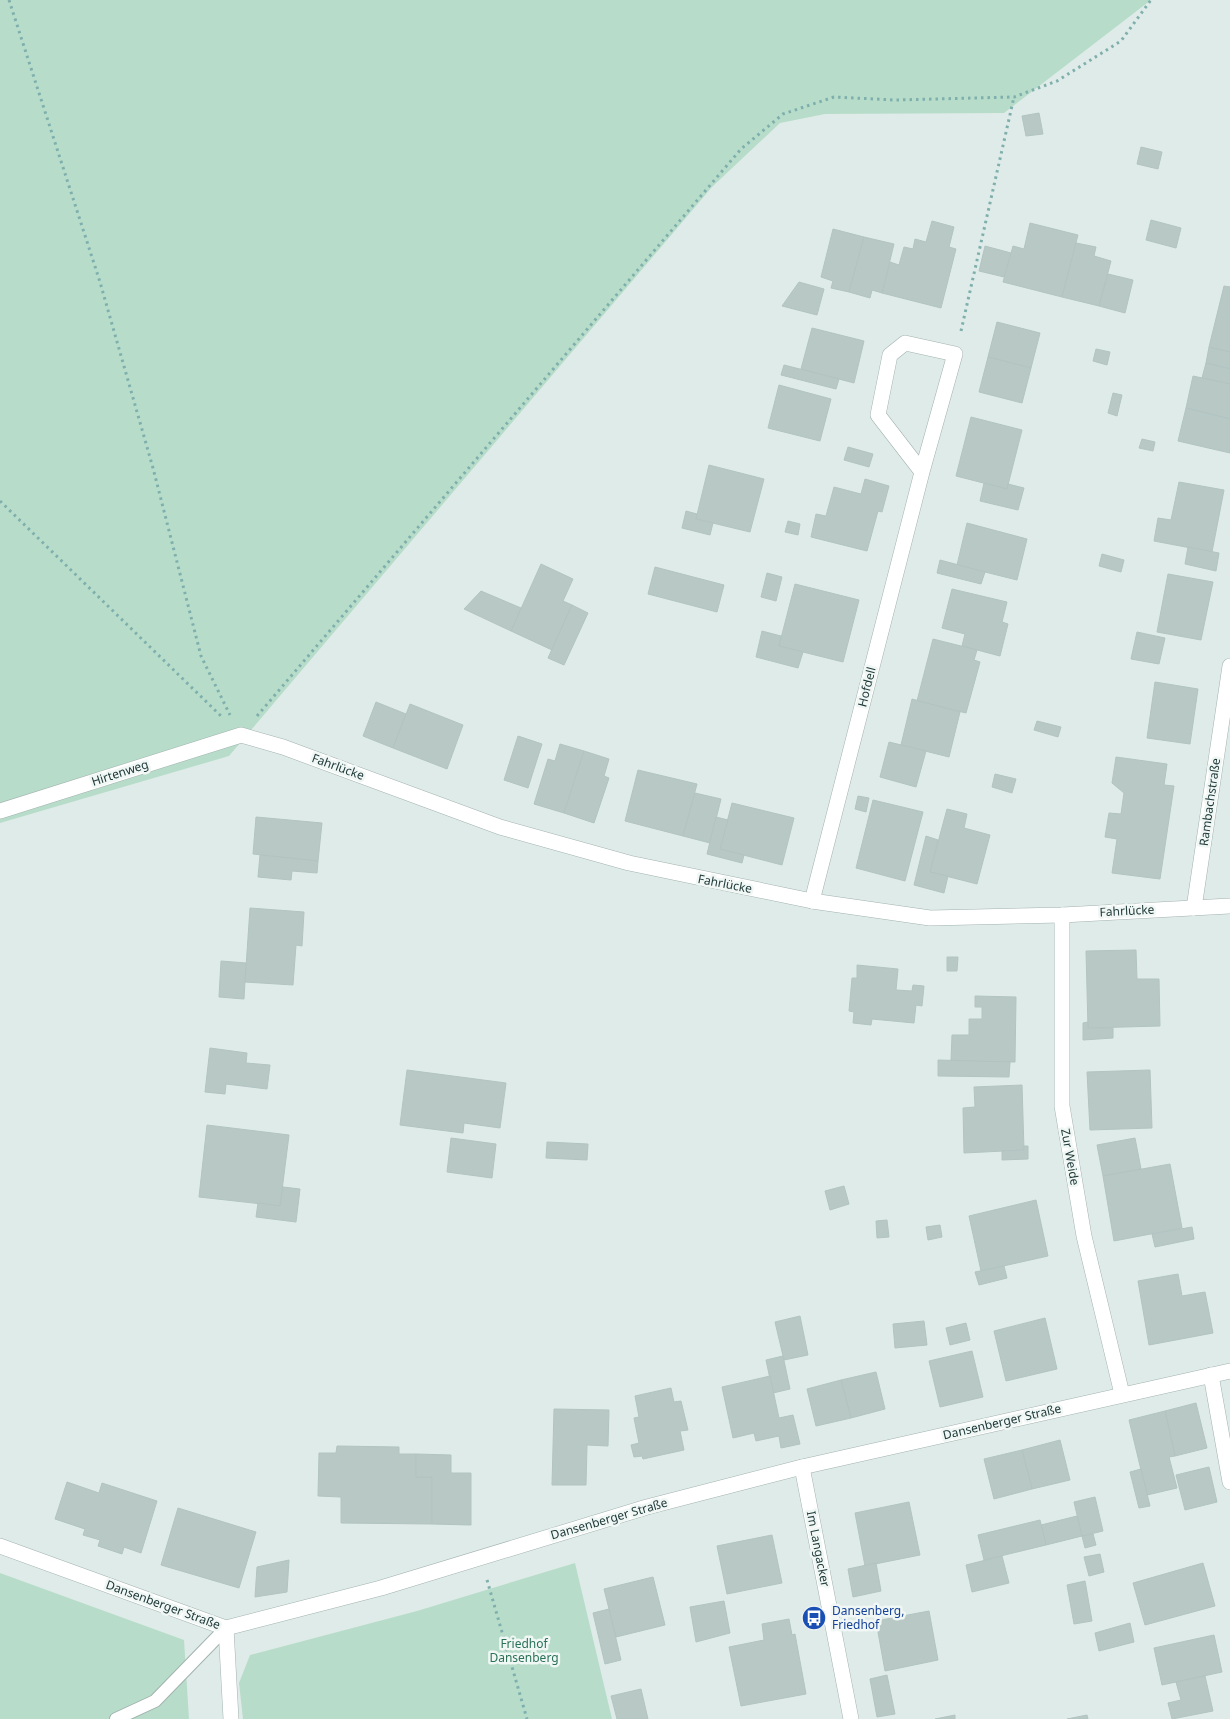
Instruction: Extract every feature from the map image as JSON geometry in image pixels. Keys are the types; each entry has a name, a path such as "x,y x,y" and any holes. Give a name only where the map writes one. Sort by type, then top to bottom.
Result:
{"street":[{"path":"922,472 878,415 890,355 905,343 955,354"},
{"name":"Hofdell","path":"812,901 922,472 955,354"},
{"name":"Rambachstraße","path":"1194,908 1230,666"},
{"name":"Hirtenweg","path":"0,811 241,735"},
{"name":"Fahrlücke","path":"241,735 283,747 500,827 629,864 812,901 930,918 1062,915 1230,906"},
{"name":"Zur Weide","path":"1062,915 1062,1106 1084,1236 1122,1394"},
{"name":"Dansenberger Straße","path":"0,1546 226,1628 381,1588 647,1507 802,1467 1230,1371"},
{"path":"1211,1374 1230,1482"},
{"name":"Im Langacker","path":"802,1467 851,1719"},
{"path":"226,1628 231,1719"}],"lane":[{"path":"116,1719 155,1701 226,1628"}],"path":[{"path":"10,0 100,282 153,468 201,656 241,735"},
{"path":"241,735 741,149 783,114 834,97 895,100 1014,97 1057,81 1121,41 1151,0"},
{"path":"955,354 1014,97"},
{"path":"0,500 241,735"},
{"path":"480,1558 527,1719"}],"green space":[{"path":"0,0 1151,0 1004,113 825,114 780,123 712,187 229,756 0,823"},
{"name":"Friedhof Dansenberg","path":"575,1563 612,1719 243,1719 239,1683 250,1655 417,1611"},
{"path":"0,1573 184,1640 189,1719 0,1719"}],"building":[{"path":"1039,113 1043,134 1026,136 1022,116"},
{"path":"1141,147 1162,152 1158,169 1137,164"},
{"path":"1151,220 1181,228 1176,248 1146,240"},
{"path":"932,221 954,227 949,247 956,249 941,308 882,293 890,262 899,265 904,247 913,249 915,239 926,242"},
{"path":"1030,223 1078,235 1062,297 1003,282 1013,246 1024,249"},
{"path":"833,229 864,237 849,292 831,288 833,281 821,277"},
{"path":"864,237 894,244 882,293 872,290 870,298 849,292"},
{"path":"1076,243 1096,247 1094,256 1111,261 1099,306 1062,297"},
{"path":"985,246 1011,253 1004,277 979,271"},
{"path":"1108,274 1133,280 1125,313 1099,306"},
{"path":"799,282 824,289 817,315 782,306"},
{"path":"1224,286 1230,287 1230,352 1209,347"},
{"path":"997,322 1040,333 1031,368 988,357"},
{"path":"812,328 864,341 854,383 801,369"},
{"path":"1209,347 1230,352 1230,369 1206,363"},
{"path":"1096,349 1110,352 1107,365 1093,361"},
{"path":"988,357 1031,368 1022,403 979,392"},
{"path":"1206,363 1230,369 1230,384 1202,378"},
{"path":"784,365 839,379 836,389 781,375"},
{"path":"1193,376 1230,384 1230,419 1186,408"},
{"path":"779,385 831,399 820,441 768,428"},
{"path":"1113,393 1122,395 1117,416 1108,413"},
{"path":"1186,408 1230,419 1230,453 1178,441"},
{"path":"971,417 1022,430 1007,489 956,476"},
{"path":"1142,439 1155,442 1153,451 1139,448"},
{"path":"848,447 873,454 869,467 844,460"},
{"path":"709,465 764,479 750,532 696,519"},
{"path":"865,479 889,486 882,512 878,511 867,551 811,537 816,514 826,516 834,487 861,494"},
{"path":"1179,482 1224,490 1212,552 1154,541 1158,518 1171,520"},
{"path":"984,483 1007,489 1008,484 1024,488 1018,510 980,501"},
{"path":"686,511 697,514 696,519 713,523 710,535 682,528"},
{"path":"788,521 800,524 798,535 785,532"},
{"path":"967,523 1027,539 1017,580 957,565"},
{"path":"1188,547 1219,553 1216,571 1185,564"},
{"path":"1102,554 1124,560 1121,572 1099,566"},
{"path":"940,560 985,572 981,584 937,573"},
{"path":"541,564 573,579 563,601 572,605 552,650 511,631"},
{"path":"655,567 724,585 717,612 648,594"},
{"path":"767,573 782,577 776,601 761,597"},
{"path":"1168,574 1213,582 1201,640 1157,632"},
{"path":"795,584 859,600 843,662 779,646"},
{"path":"952,589 1007,602 1002,622 1008,624 1000,656 962,646 965,634 942,628"},
{"path":"481,591 521,608 511,631 464,609"},
{"path":"572,605 588,613 564,665 548,658"},
{"path":"762,631 781,636 779,646 803,652 798,668 756,657"},
{"path":"1137,632 1165,638 1159,664 1131,659"},
{"path":"933,639 977,650 974,660 980,662 966,713 917,701"},
{"path":"1155,682 1198,689 1190,744 1147,738"},
{"path":"912,699 960,712 949,757 901,745"},
{"path":"376,702 406,714 393,748 363,736"},
{"path":"410,704 463,725 447,769 393,748"},
{"path":"1037,721 1061,727 1058,737 1034,730"},
{"path":"518,736 542,744 528,788 504,780"},
{"path":"889,742 926,751 916,787 880,777"},
{"path":"560,744 584,751 564,813 534,804 548,759 555,761"},
{"path":"584,751 609,759 604,776 609,778 594,823 564,813"},
{"path":"1116,757 1167,764 1164,785 1174,786 1160,879 1112,873 1117,839 1105,837 1109,813 1121,814 1124,793 1112,783"},
{"path":"638,770 697,784 683,836 625,821"},
{"path":"995,774 1016,779 1012,793 992,787"},
{"path":"695,793 721,799 710,843 683,836"},
{"path":"858,796 869,798 866,812 855,809"},
{"path":"873,800 923,812 905,881 856,868"},
{"path":"732,803 794,818 782,865 720,849"},
{"path":"947,809 967,814 964,828 990,835 977,884 930,872"},
{"path":"256,817 322,823 318,861 253,854"},
{"path":"716,817 728,820 720,849 744,855 742,863 707,854"},
{"path":"926,836 938,840 930,872 948,876 944,893 914,885"},
{"path":"260,855 318,861 317,873 292,871 291,880 258,877"},
{"path":"250,908 304,912 302,946 296,945 293,985 245,982"},
{"path":"1136,950 1137,979 1159,979 1160,1026 1088,1028 1086,951"},
{"path":"947,957 958,957 957,971 947,971"},
{"path":"221,961 246,963 244,999 219,997"},
{"path":"857,965 898,969 896,990 912,991 913,985 924,986 922,1006 916,1005 914,1023 872,1019 871,1025 853,1023 854,1012 849,1011 852,978 857,978"},
{"path":"975,996 1016,997 1015,1062 951,1061 952,1035 969,1035 969,1019 982,1019 982,1007 975,1007"},
{"path":"1088,1022 1088,1028 1113,1028 1113,1038 1083,1040 1083,1023"},
{"path":"210,1048 247,1053 246,1063 270,1065 267,1089 226,1084 225,1094 205,1092"},
{"path":"938,1060 1010,1062 1009,1077 938,1076"},
{"path":"407,1070 506,1083 500,1128 464,1123 463,1133 400,1125"},
{"path":"1150,1070 1152,1128 1090,1130 1087,1072"},
{"path":"1022,1085 1024,1150 964,1153 963,1108 975,1107 974,1087"},
{"path":"207,1125 289,1135 280,1206 199,1197"},
{"path":"451,1138 496,1144 492,1178 447,1172"},
{"path":"1135,1138 1141,1169 1103,1176 1097,1145"},
{"path":"547,1142 588,1144 587,1160 546,1158"},
{"path":"1024,1146 1028,1146 1028,1159 1002,1160 1002,1151 1024,1150"},
{"path":"1170,1164 1182,1228 1114,1241 1103,1176"},
{"path":"844,1186 849,1204 830,1210 825,1191"},
{"path":"283,1187 300,1189 296,1222 256,1217 258,1203 280,1206"},
{"path":"1036,1200 1048,1256 981,1271 969,1216"},
{"path":"887,1220 889,1237 877,1238 876,1221"},
{"path":"940,1225 942,1237 928,1240 926,1227"},
{"path":"1192,1227 1194,1239 1155,1247 1152,1234"},
{"path":"1004,1266 1007,1278 979,1285 975,1272"},
{"path":"1178,1274 1182,1296 1205,1292 1213,1333 1149,1345 1138,1281"},
{"path":"800,1316 808,1355 784,1360 775,1322"},
{"path":"1045,1318 1057,1369 1006,1381 994,1331"},
{"path":"924,1321 927,1345 895,1348 893,1324"},
{"path":"966,1323 970,1340 950,1345 946,1328"},
{"path":"972,1351 983,1397 940,1407 929,1361"},
{"path":"783,1356 790,1389 773,1393 766,1360"},
{"path":"876,1372 885,1409 851,1418 841,1380"},
{"path":"770,1376 779,1418 793,1415 800,1444 781,1448 779,1436 756,1441 754,1433 733,1438 722,1387"},
{"path":"841,1380 851,1418 816,1426 807,1389"},
{"path":"671,1388 674,1402 681,1401 688,1430 680,1431 684,1450 643,1459 642,1456 634,1457 631,1445 639,1443 634,1418 639,1417 635,1396"},
{"path":"1196,1403 1207,1448 1175,1456 1165,1411"},
{"path":"554,1409 609,1410 608,1446 587,1445 586,1485 552,1485"},
{"path":"1165,1411 1175,1456 1169,1457 1177,1488 1147,1495 1129,1420"},
{"path":"1060,1440 1070,1480 1032,1489 1022,1450"},
{"path":"337,1446 399,1447 399,1454 416,1454 416,1477 432,1477 432,1524 341,1523 341,1497 318,1496 319,1453 336,1453"},
{"path":"1022,1450 1032,1489 994,1499 984,1459"},
{"path":"416,1454 451,1455 451,1473 471,1473 471,1525 432,1524 432,1477 416,1477"},
{"path":"1209,1467 1217,1502 1185,1510 1176,1475"},
{"path":"1141,1469 1150,1506 1139,1508 1130,1472"},
{"path":"67,1482 99,1493 102,1483 157,1501 141,1553 124,1547 122,1554 98,1546 100,1540 83,1535 85,1529 55,1519"},
{"path":"1095,1497 1103,1531 1082,1536 1074,1502"},
{"path":"909,1502 920,1555 865,1566 855,1513"},
{"path":"178,1508 256,1532 239,1588 161,1565"},
{"path":"1077,1516 1082,1536 1046,1545 1041,1525"},
{"path":"1040,1520 1046,1545 984,1560 978,1535"},
{"path":"1093,1534 1096,1545 1085,1548 1082,1536"},
{"path":"772,1535 782,1583 727,1594 717,1546"},
{"path":"1100,1554 1104,1572 1089,1576 1084,1557"},
{"path":"1002,1556 1009,1583 972,1592 966,1565"},
{"path":"289,1560 287,1592 255,1597 257,1567"},
{"path":"876,1563 881,1591 853,1597 848,1569"},
{"path":"1203,1563 1215,1606 1145,1625 1133,1583"},
{"path":"653,1577 665,1625 616,1637 604,1589"},
{"path":"1085,1581 1092,1621 1074,1624 1067,1585"},
{"path":"724,1601 730,1633 696,1642 690,1607"},
{"path":"609,1609 621,1660 605,1664 593,1613"},
{"path":"929,1611 938,1660 885,1671 876,1621"},
{"path":"789,1619 792,1635 795,1634 806,1694 741,1706 729,1647 764,1640 762,1624"},
{"path":"1130,1623 1134,1642 1099,1651 1095,1633"},
{"path":"1214,1635 1222,1672 1162,1685 1154,1648"},
{"path":"887,1675 895,1714 877,1717 870,1679"},
{"path":"1205,1676 1213,1711 1172,1719 1168,1703 1181,1700 1176,1682"},
{"path":"641,1689 648,1719 617,1719 611,1696"},
{"path":"955,1715 955,1719 935,1719"},
{"path":"1087,1715 1088,1719 1067,1719"}],"place":[{"name":"Dansenberg, Friedhof","path":"814,1618"}]}
